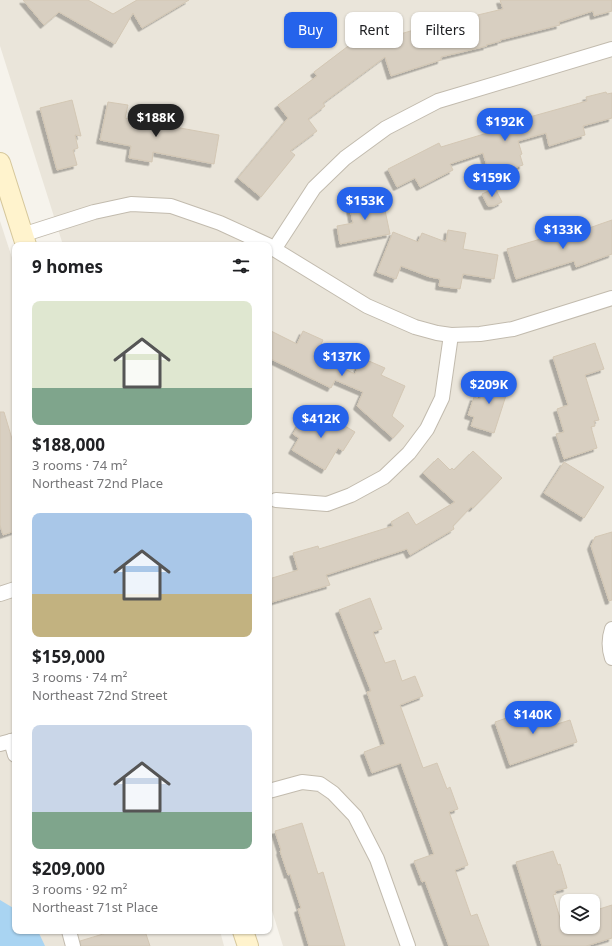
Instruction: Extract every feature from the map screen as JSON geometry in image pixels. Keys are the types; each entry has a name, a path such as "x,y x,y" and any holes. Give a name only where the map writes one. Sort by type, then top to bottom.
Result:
{"main road":[{"path":"0,163 24,240"},
{"path":"244,934 248,946"}],"street":[{"path":"272,243 314,188 345,158 386,128 438,101 612,49"},
{"path":"24,240 94,212 131,204 171,206 220,223 261,242"},
{"path":"272,247 367,306 415,327 437,333 451,335 480,334 513,329 612,298"},
{"path":"276,500 327,504 351,496 384,477 409,453 427,429 442,398 451,335"},
{"path":"0,594 12,590"},
{"path":"612,629 610,634 610,652 612,658"},
{"path":"272,790 302,782 320,784 333,793 355,816 377,859 408,946"},
{"path":"70,934 73,946"}],"shaded area":[{"path":"0,0 612,0 612,946 283,946 272,911 272,242 62,242 0,46"},
{"path":"0,221 12,258 12,934 221,934 224,946 0,946"}],"water":[{"path":"0,900 12,907 12,934 39,934 45,946 0,946"}],"building":[{"path":"23,0 88,0 113,14 137,0 189,0 142,28 133,13 115,44 59,12 44,25"},
{"path":"500,0 612,0 612,11 594,16 593,11 559,22 560,25 500,40 501,41 479,48 479,15 503,9"},
{"path":"411,31 411,48 479,48 441,57 441,60 391,76 385,57 323,103 325,106 308,119 317,131 290,151 295,155 261,197 238,178 288,118 278,105 317,76 314,72 346,48 403,48 403,33"},
{"path":"606,92 607,94 612,93 612,118 583,126 585,135 549,146 546,133 518,141 522,154 520,155 523,165 490,176 483,153 450,164 453,170 420,187 415,178 397,187 388,169 439,143 441,147 527,121 526,118 587,101 586,97"},
{"path":"72,100 81,136 75,135 78,148 73,150 77,165 57,170 40,108"},
{"path":"108,102 128,105 125,118 219,135 214,164 153,152 152,162 129,158 131,146 100,140"},
{"path":"495,188 502,202 494,206 488,206 482,194"},
{"path":"382,196 390,234 340,244 337,226 353,223 349,202"},
{"path":"612,220 612,254 576,267 574,261 516,279 507,249 564,232 587,223 589,228"},
{"path":"448,230 466,233 463,249 498,255 494,279 463,274 460,289 439,286 440,279 430,277 401,266 396,279 377,272 393,232 418,242 422,233 446,242"},
{"path":"303,331 323,340 316,355 355,374 362,358 385,368 381,375 405,386 392,416 404,426 393,438 357,406 363,392 335,380 331,388 272,359 272,332 297,344"},
{"path":"595,343 604,369 585,375 599,420 594,421 595,426 591,427 597,448 564,459 556,434 564,432 557,409 568,405 553,357"},
{"path":"487,376 510,383 494,433 471,426 474,417 468,415 474,397 480,399"},
{"path":"320,411 355,432 343,451 338,448 325,470 292,450 299,438 293,434 303,418 310,422"},
{"path":"0,412 4,412 12,439 12,532 3,535 0,525"},
{"path":"473,451 502,478 453,526 454,529 410,555 407,549 326,575 330,585 272,602 272,578 298,570 293,553 318,546 319,549 393,526 391,522 408,512 416,525 455,502 423,473 438,458 450,470 452,468 454,470"},
{"path":"564,462 604,487 584,518 544,493"},
{"path":"612,532 612,600 609,601 591,546 595,537"},
{"path":"370,598 382,629 373,632 385,663 395,660 402,681 415,676 423,696 400,705 423,768 437,763 447,789 450,787 458,809 449,812 468,865 455,870 471,916 477,914 489,946 449,946 425,881 422,882 414,861 434,854 401,763 372,773 364,752 385,744 367,692 371,691 339,610"},
{"path":"544,705 551,726 570,720 577,742 510,765 495,722"},
{"path":"302,823 318,874 323,872 345,946 309,946 298,909 301,908 290,874 288,875 275,831"},
{"path":"553,851 558,865 560,864 567,888 555,891 556,894 553,895 560,918 560,934 600,934 600,909 612,905 612,938 586,946 542,946 516,862"},
{"path":"103,934 146,934 150,946 81,946 80,941"}]}
